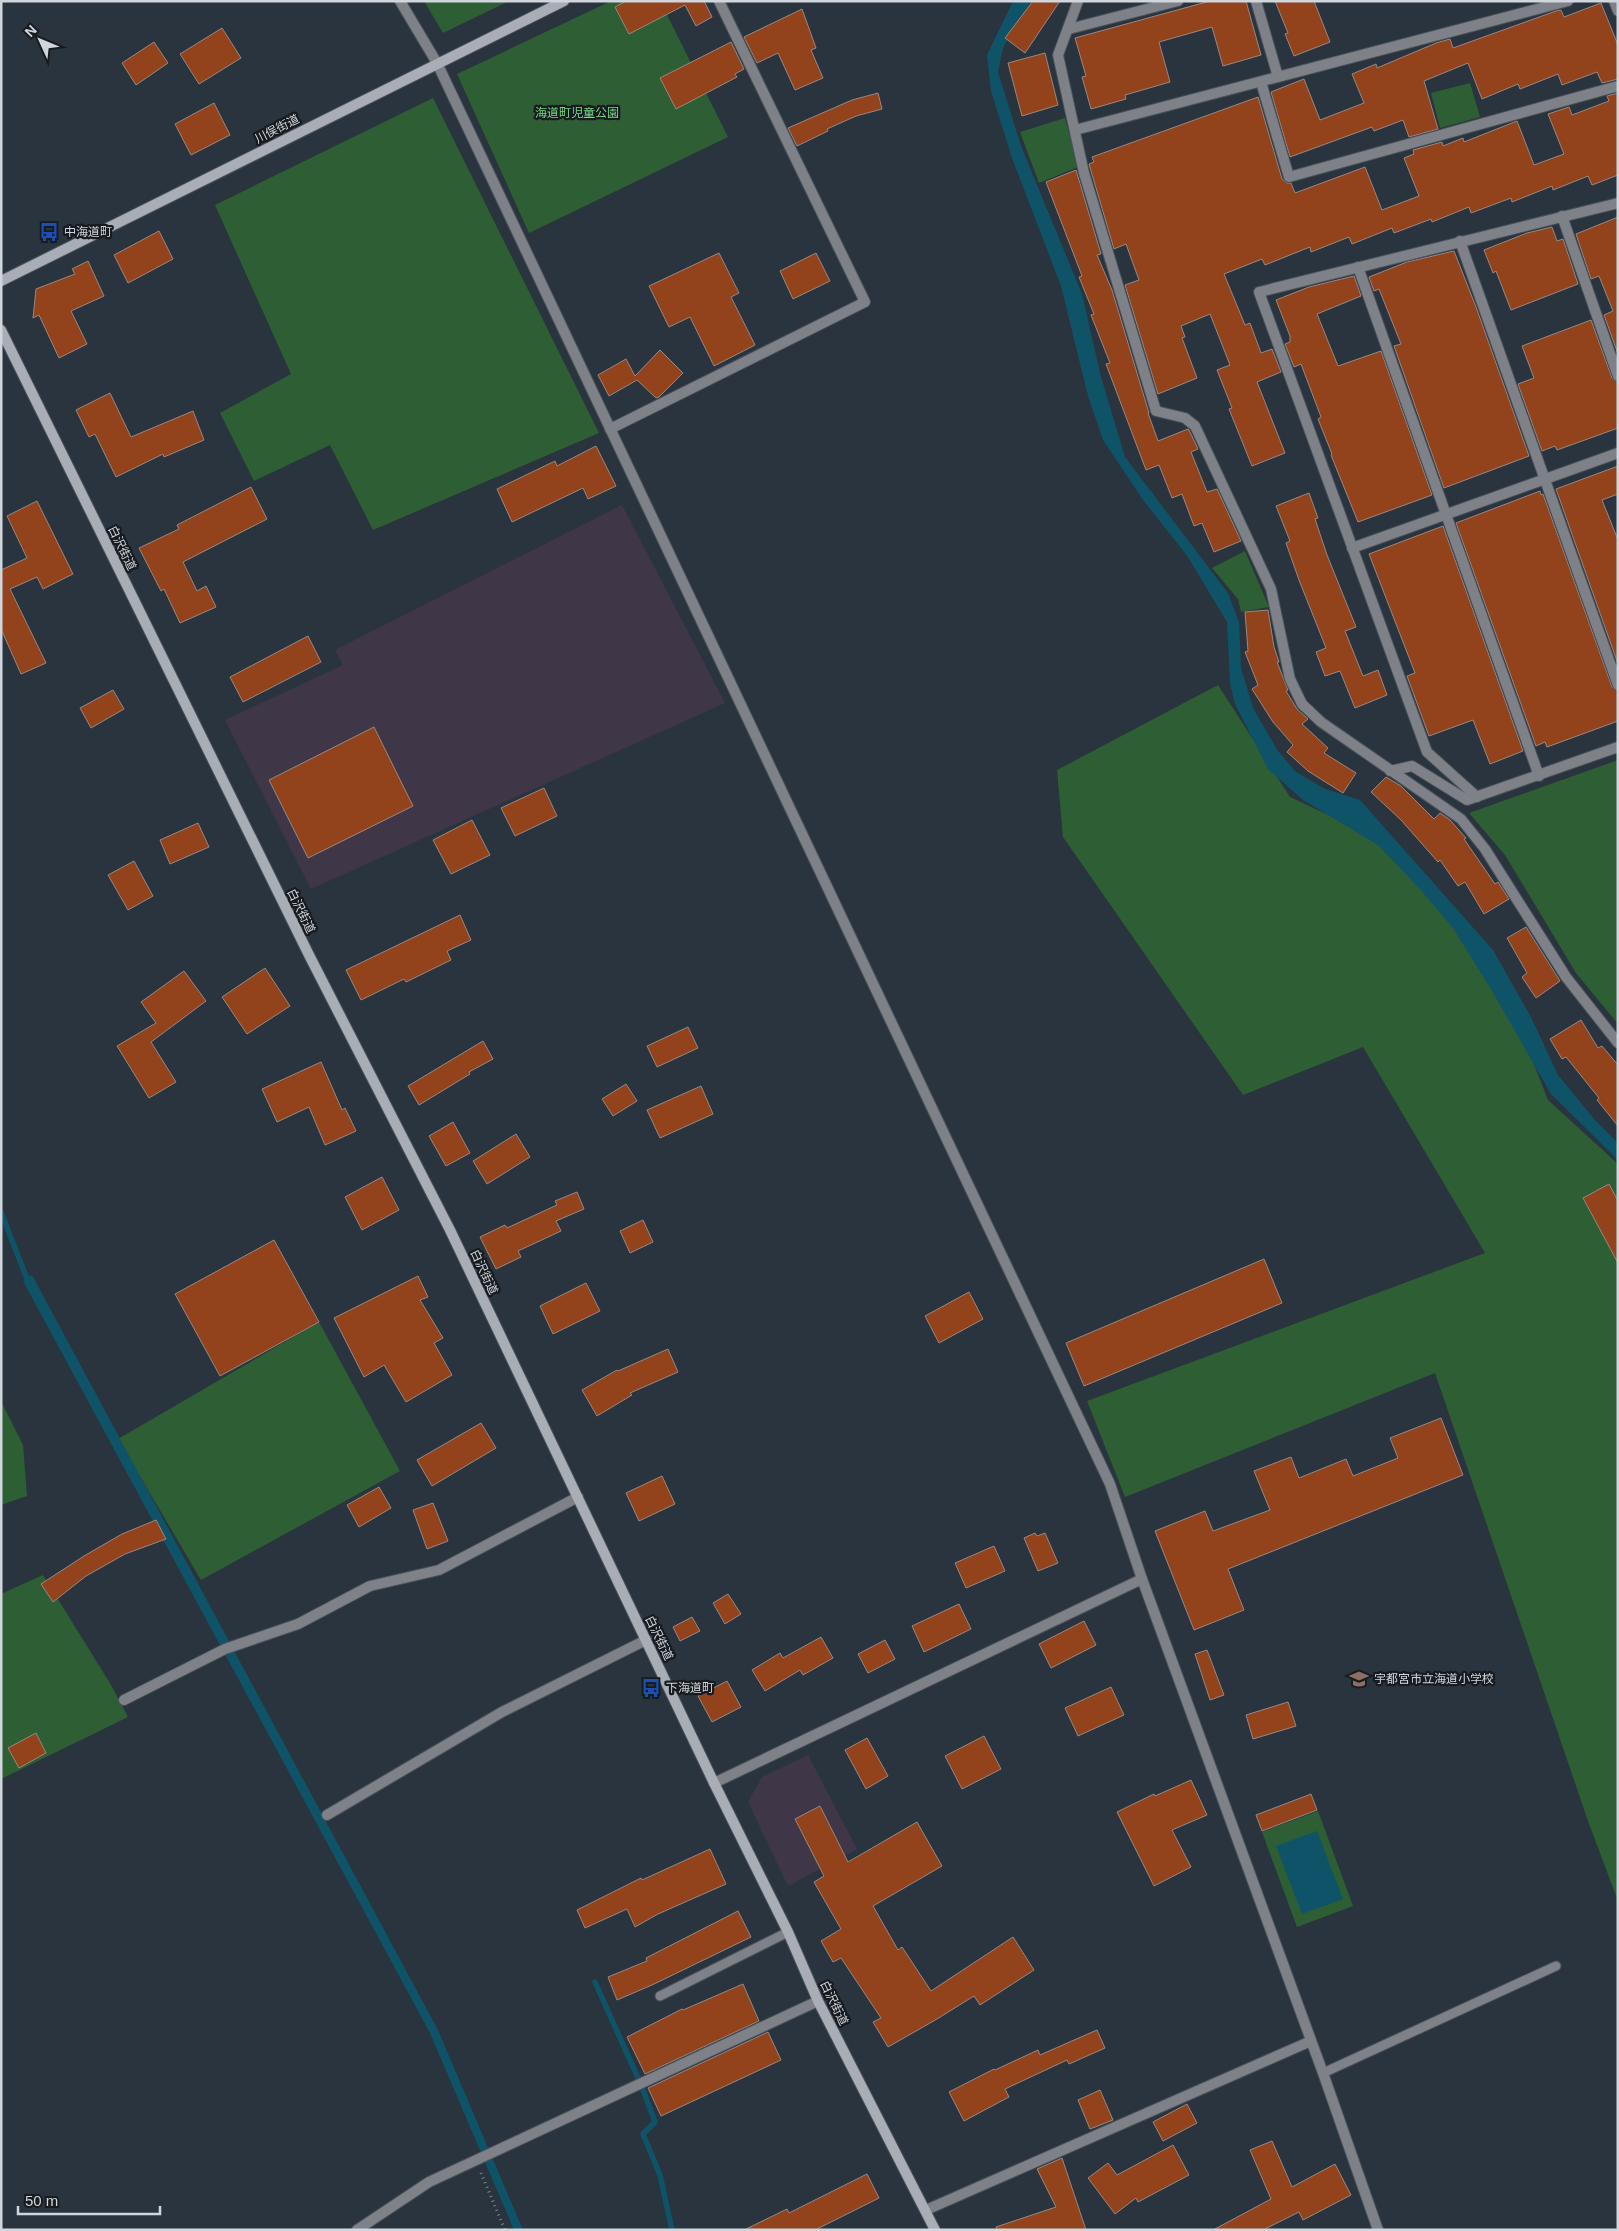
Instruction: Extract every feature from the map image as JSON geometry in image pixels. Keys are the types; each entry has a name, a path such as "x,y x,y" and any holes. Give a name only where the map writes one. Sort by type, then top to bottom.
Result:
{"main road":[{"name":"川俣街道","path":"1,281 564,1"},
{"name":"白沢街道","path":"1,330 300,937 450,1230 714,1783 788,1932 818,2001 936,2230"}],"street":[{"path":"400,1 437,63 1110,1484 1142,1579 1324,2073 1376,2229"},
{"path":"610,429 866,302 719,1"},
{"path":"1078,1 1058,55 1084,172 1156,411 1185,418 1196,426 1271,589 1290,679 1302,704 1321,722 1390,772 1461,819 1485,849 1566,977 1618,1043"},
{"path":"1068,29 1178,1"},
{"path":"1256,1 1278,77"},
{"path":"1075,130 1568,1"},
{"path":"1614,1 1618,10"},
{"path":"1261,82 1289,177 1618,86"},
{"path":"1477,797 1427,752 1259,292 1618,202"},
{"path":"1562,216 1618,376"},
{"path":"1460,241 1618,685"},
{"path":"1358,267 1539,776"},
{"path":"1352,548 1618,453"},
{"path":"1390,772 1412,766 1467,800 1618,747"},
{"path":"124,1700 226,1649 298,1624 370,1586 439,1570 578,1497"},
{"path":"714,1783 1142,1579"},
{"path":"327,1815 502,1712 646,1640"},
{"path":"357,2230 429,2182 475,2159 818,2001"},
{"path":"926,2210 1311,2041"}],"lane":[{"path":"660,1996 788,1932"},
{"path":"1324,2073 1556,1966"}],"path":[{"path":"475,2159 505,2230"}],"shaded area":[{"path":"622,505 725,703 311,889 225,720 343,665 335,650"},
{"path":"808,1755 857,1849 788,1886 748,1802 762,1777"}],"green space":[{"path":"424,1 509,1 443,33"},
{"name":"海道町児童公園","path":"611,1 660,1 728,137 529,233 457,74"},
{"path":"1470,83 1480,117 1440,128 1431,93"},
{"path":"433,98 599,433 373,530 330,445 254,481 220,413 291,374 215,205"},
{"path":"1065,118 1078,167 1039,183 1020,132"},
{"path":"1245,551 1269,607 1241,612 1238,599 1212,568"},
{"path":"1218,685 1290,797 1397,847 1506,993 1548,1100 1618,1164 1618,1901 1588,1821 1435,1373 1125,1497 1087,1401 1485,1253 1363,1047 1243,1095 1063,837 1057,770"},
{"path":"1618,760 1618,1024 1576,973 1505,855 1469,813"},
{"path":"319,1322 400,1471 201,1580 118,1439"},
{"path":"1,1401 23,1445 27,1496 1,1505"},
{"path":"43,1575 111,1685 128,1717 1,1779 1,1594"},
{"path":"1318,1811 1353,1906 1297,1927 1262,1832"}],"water":[{"path":"1013,1 1031,1 1003,48 998,72 1021,146 1082,294 1101,377 1125,457 1228,593 1239,622 1241,668 1253,708 1278,751 1296,772 1325,789 1360,800 1493,950 1531,1017 1558,1075 1595,1120 1618,1143 1618,1160 1551,1094 1492,991 1453,928 1419,888 1378,845 1303,800 1268,769 1235,704 1230,683 1227,622 1188,557 1143,500 1103,440 1088,396 1061,286 1012,158 991,91 987,55"},
{"path":"32,1275 438,2030 523,2230 514,2230 430,2033 23,1281"},
{"path":"1317,1831 1343,1899 1302,1914 1276,1846"}],"building":[{"path":"626,1 704,1 712,17 696,26 685,5 629,34 615,7"},
{"path":"1033,1 1060,1 1025,53 1005,38"},
{"path":"1210,1 1246,1 1261,55 1223,66 1212,27 1159,42 1170,82 1125,95 1126,99 1091,109 1082,77 1086,76 1075,38"},
{"path":"1275,1 1314,1 1330,42 1294,56 1285,34 1288,33"},
{"path":"1601,3 1618,45 1618,79 1602,83 1597,72 1562,85 1558,74 1520,89 1518,84 1482,99 1468,63 1424,81 1438,129 1409,137 1403,120 1374,131 1372,127 1290,157 1271,92 1304,79 1320,120 1364,103 1352,74 1376,64 1377,68 1450,39 1453,48 1556,11 1561,10 1564,17"},
{"path":"802,9 816,48 811,50 823,78 795,90 778,53 757,63 744,37"},
{"path":"222,28 241,58 199,84 180,54"},
{"path":"154,42 168,63 136,85 122,63"},
{"path":"731,42 744,69 735,74 737,77 676,109 660,78"},
{"path":"1045,53 1058,105 1022,116 1008,63"},
{"path":"878,93 882,109 856,116 827,129 828,131 797,146 788,128 852,100"},
{"path":"1618,93 1618,175 1592,185 1588,176 1553,190 1552,186 1512,202 1511,198 1471,213 1469,207 1432,222 1431,219 1394,233 1392,228 1352,244 1349,237 1311,252 1310,247 1265,265 1262,259 1224,274 1245,325 1250,323 1261,353 1272,349 1281,372 1257,382 1285,453 1252,466 1229,409 1232,408 1217,370 1230,365 1210,314 1181,326 1185,337 1182,338 1197,378 1158,394 1125,285 1139,280 1126,244 1114,249 1089,164 1094,162 1092,157 1258,97 1282,179 1287,183 1291,183 1295,193 1365,167 1382,210 1419,196 1404,158 1414,154 1413,150 1442,142 1443,146 1463,138 1464,142 1517,121 1534,165 1564,154 1548,114 1569,107 1572,115 1609,101 1607,96"},
{"path":"214,103 230,135 191,155 175,124"},
{"path":"1076,170 1101,254 1097,255 1112,290 1158,441 1189,430 1198,449 1191,452 1207,492 1217,489 1241,541 1214,552 1202,523 1194,526 1182,494 1172,498 1159,465 1146,470 1106,364 1110,363 1091,315 1094,314 1079,277 1082,276 1046,182"},
{"path":"1618,217 1618,354 1604,315 1613,311 1599,276 1591,279 1576,234"},
{"path":"1552,227 1557,241 1563,239 1578,284 1511,310 1496,271 1493,273 1484,250 1527,233"},
{"path":"159,231 173,259 128,283 114,255"},
{"path":"1454,251 1529,456 1444,488 1394,346 1401,344 1379,289 1374,291 1369,277 1407,262"},
{"path":"719,253 739,293 731,297 755,345 714,366 690,317 669,327 649,286"},
{"path":"816,253 830,281 793,299 780,271"},
{"path":"88,261 104,296 71,311 87,344 59,358 39,315 33,318 36,289 75,274 72,269"},
{"path":"1354,276 1361,296 1317,314 1338,366 1381,351 1432,495 1358,522 1318,419 1321,417 1301,364 1294,367 1285,344 1290,342 1290,336 1276,300 1309,287"},
{"path":"1591,320 1612,378 1618,383 1618,428 1557,450 1555,446 1542,451 1518,384 1534,378 1522,346"},
{"path":"660,350 683,373 659,397 656,398 637,380 609,396 598,375 626,359 635,376"},
{"path":"110,393 131,437 193,411 204,440 164,457 163,454 116,477 95,434 89,437 76,410"},
{"path":"596,446 616,486 588,499 583,488 512,522 497,489 555,461 557,466"},
{"path":"1618,466 1618,494 1602,500 1618,540 1618,664 1556,489"},
{"path":"251,487 267,519 183,562 197,591 206,586 216,607 180,623 164,589 161,591 139,548 179,529 177,525"},
{"path":"1540,491 1541,495 1543,494 1612,687 1618,692 1618,721 1547,747 1545,742 1536,746 1456,523"},
{"path":"1309,493 1318,518 1315,519 1327,555 1356,627 1345,631 1363,676 1378,670 1387,695 1355,708 1340,671 1325,676 1316,652 1326,648 1299,580 1286,543 1290,541 1276,506"},
{"path":"37,501 73,574 43,589 37,577 10,589 46,663 21,674 1,629 1,570 27,558 7,516"},
{"path":"1443,526 1523,751 1490,764 1473,720 1429,736 1407,676 1415,673 1369,554"},
{"path":"1268,610 1274,647 1279,662 1277,662 1288,690 1286,691 1297,709 1308,719 1302,724 1328,748 1324,753 1356,773 1343,793 1308,771 1287,752 1293,745 1273,722 1252,689 1258,685 1245,652 1248,651 1245,612"},
{"path":"308,636 321,662 243,702 230,677"},
{"path":"113,690 124,709 91,728 80,708"},
{"path":"374,727 413,806 308,858 269,780"},
{"path":"1386,777 1401,786 1434,819 1440,813 1450,820 1466,838 1464,839 1495,884 1498,882 1509,899 1484,914 1465,882 1458,886 1440,860 1438,862 1401,820 1371,792"},
{"path":"544,788 557,816 515,836 501,808"},
{"path":"472,820 490,855 451,874 433,840"},
{"path":"198,823 209,847 170,864 160,840"},
{"path":"134,861 153,896 128,910 108,875"},
{"path":"460,915 471,940 447,951 451,960 406,982 404,979 361,1000 346,970"},
{"path":"1526,927 1560,981 1536,998 1522,977 1527,973 1507,938"},
{"path":"265,968 290,1006 247,1034 222,997"},
{"path":"184,971 206,1001 151,1042 176,1082 149,1098 117,1046 156,1023 141,1002"},
{"path":"1581,1020 1598,1048 1602,1046 1618,1065 1618,1126 1597,1100 1599,1098 1566,1057 1562,1059 1550,1039"},
{"path":"688,1027 698,1048 657,1067 647,1046"},
{"path":"483,1041 493,1059 469,1072 470,1074 419,1105 408,1086"},
{"path":"321,1062 342,1110 345,1108 356,1131 325,1145 309,1107 277,1122 262,1089"},
{"path":"626,1084 637,1101 613,1116 602,1099"},
{"path":"701,1086 713,1114 660,1138 647,1110"},
{"path":"453,1122 470,1153 446,1166 429,1136"},
{"path":"516,1134 530,1157 487,1184 473,1161"},
{"path":"382,1177 399,1210 362,1230 345,1197"},
{"path":"1609,1184 1618,1201 1618,1263 1583,1198"},
{"path":"577,1192 584,1209 556,1221 561,1231 518,1251 521,1257 496,1269 480,1237 505,1225 507,1228 557,1205 555,1201"},
{"path":"643,1220 653,1242 630,1253 620,1231"},
{"path":"274,1240 319,1322 220,1376 175,1294"},
{"path":"1264,1259 1282,1303 1084,1386 1066,1343"},
{"path":"418,1276 428,1297 420,1300 443,1338 434,1343 452,1375 406,1402 384,1365 364,1377 334,1318"},
{"path":"586,1283 600,1311 553,1334 540,1306"},
{"path":"969,1292 983,1319 939,1343 925,1316"},
{"path":"668,1349 678,1372 630,1393 632,1395 597,1416 582,1390 617,1370"},
{"path":"1441,1418 1463,1475 1228,1569 1244,1610 1194,1630 1155,1531 1205,1511 1213,1531 1270,1510 1254,1471 1291,1457 1299,1478 1346,1459 1353,1476 1398,1458 1390,1438"},
{"path":"481,1423 496,1448 432,1486 417,1460"},
{"path":"662,1476 675,1504 639,1521 626,1493"},
{"path":"379,1487 391,1508 359,1527 347,1505"},
{"path":"433,1503 448,1541 427,1549 413,1510"},
{"path":"156,1520 166,1539 125,1554 86,1576 53,1602 41,1584 122,1534"},
{"path":"1035,1533 1037,1536 1045,1533 1058,1563 1038,1571 1024,1538"},
{"path":"994,1546 1005,1571 966,1588 955,1563"},
{"path":"728,1594 741,1614 725,1624 713,1603"},
{"path":"959,1604 971,1629 924,1652 912,1626"},
{"path":"692,1617 700,1631 680,1641 673,1627"},
{"path":"1084,1621 1096,1645 1051,1668 1039,1644"},
{"path":"821,1637 833,1658 803,1675 800,1670 765,1691 752,1670 780,1653 783,1658"},
{"path":"885,1640 895,1659 868,1673 858,1654"},
{"path":"1207,1650 1224,1695 1210,1700 1195,1654"},
{"path":"727,1681 741,1707 712,1722 698,1696"},
{"path":"1111,1687 1124,1715 1078,1736 1065,1708"},
{"path":"1288,1702 1296,1726 1253,1739 1246,1715"},
{"path":"36,1733 46,1753 19,1768 8,1748"},
{"path":"984,1736 1001,1769 962,1789 945,1756"},
{"path":"867,1738 888,1776 866,1789 845,1750"},
{"path":"1191,1780 1207,1815 1172,1830 1191,1867 1154,1886 1117,1812 1154,1794 1155,1796"},
{"path":"1311,1794 1317,1810 1262,1831 1256,1815"},
{"path":"820,1806 848,1862 917,1822 942,1866 873,1906 898,1950 902,1947 931,1991 1013,1937 1034,1970 980,2005 974,1996 888,2047 873,2022 881,2018 841,1958 833,1962 821,1941 841,1929 814,1882 824,1876 795,1819"},
{"path":"710,1849 726,1884 658,1914 635,1927 627,1909 585,1928 577,1910 641,1878 642,1880"},
{"path":"738,1911 751,1937 617,2000 608,1977 647,1961 646,1958"},
{"path":"743,1984 759,2021 645,2074 627,2037 682,2009"},
{"path":"1097,2030 1105,2048 1069,2064 1067,2060 1005,2089 1009,2097 964,2121 949,2092 994,2069 1038,2050 1040,2055"},
{"path":"768,2032 781,2060 661,2116 648,2088"},
{"path":"1100,2090 1113,2120 1090,2129 1078,2100"},
{"path":"1187,2104 1197,2123 1163,2141 1153,2122"},
{"path":"1272,2141 1292,2187 1335,2164 1351,2195 1303,2220 1299,2212 1263,2230 1213,2230 1271,2199 1250,2150"},
{"path":"1173,2145 1189,2175 1138,2202 1136,2198 1115,2214 1088,2178 1108,2163 1117,2175"},
{"path":"1062,2158 1086,2230 997,2230 996,2227 1056,2207 1037,2169"},
{"path":"867,2174 879,2198 815,2230 744,2230 787,2209 789,2213"}],"waterway":[{"path":"1,1212 29,1284"},
{"path":"595,1982 638,2078"},
{"path":"642,2087 655,2122 643,2134 660,2175 672,2230"}],"place":[{"name":"中海道町","path":"49,232"},
{"name":"宇都宮市立海道小学校","path":"1359,1679"},
{"name":"下海道町","path":"651,1688"}]}
